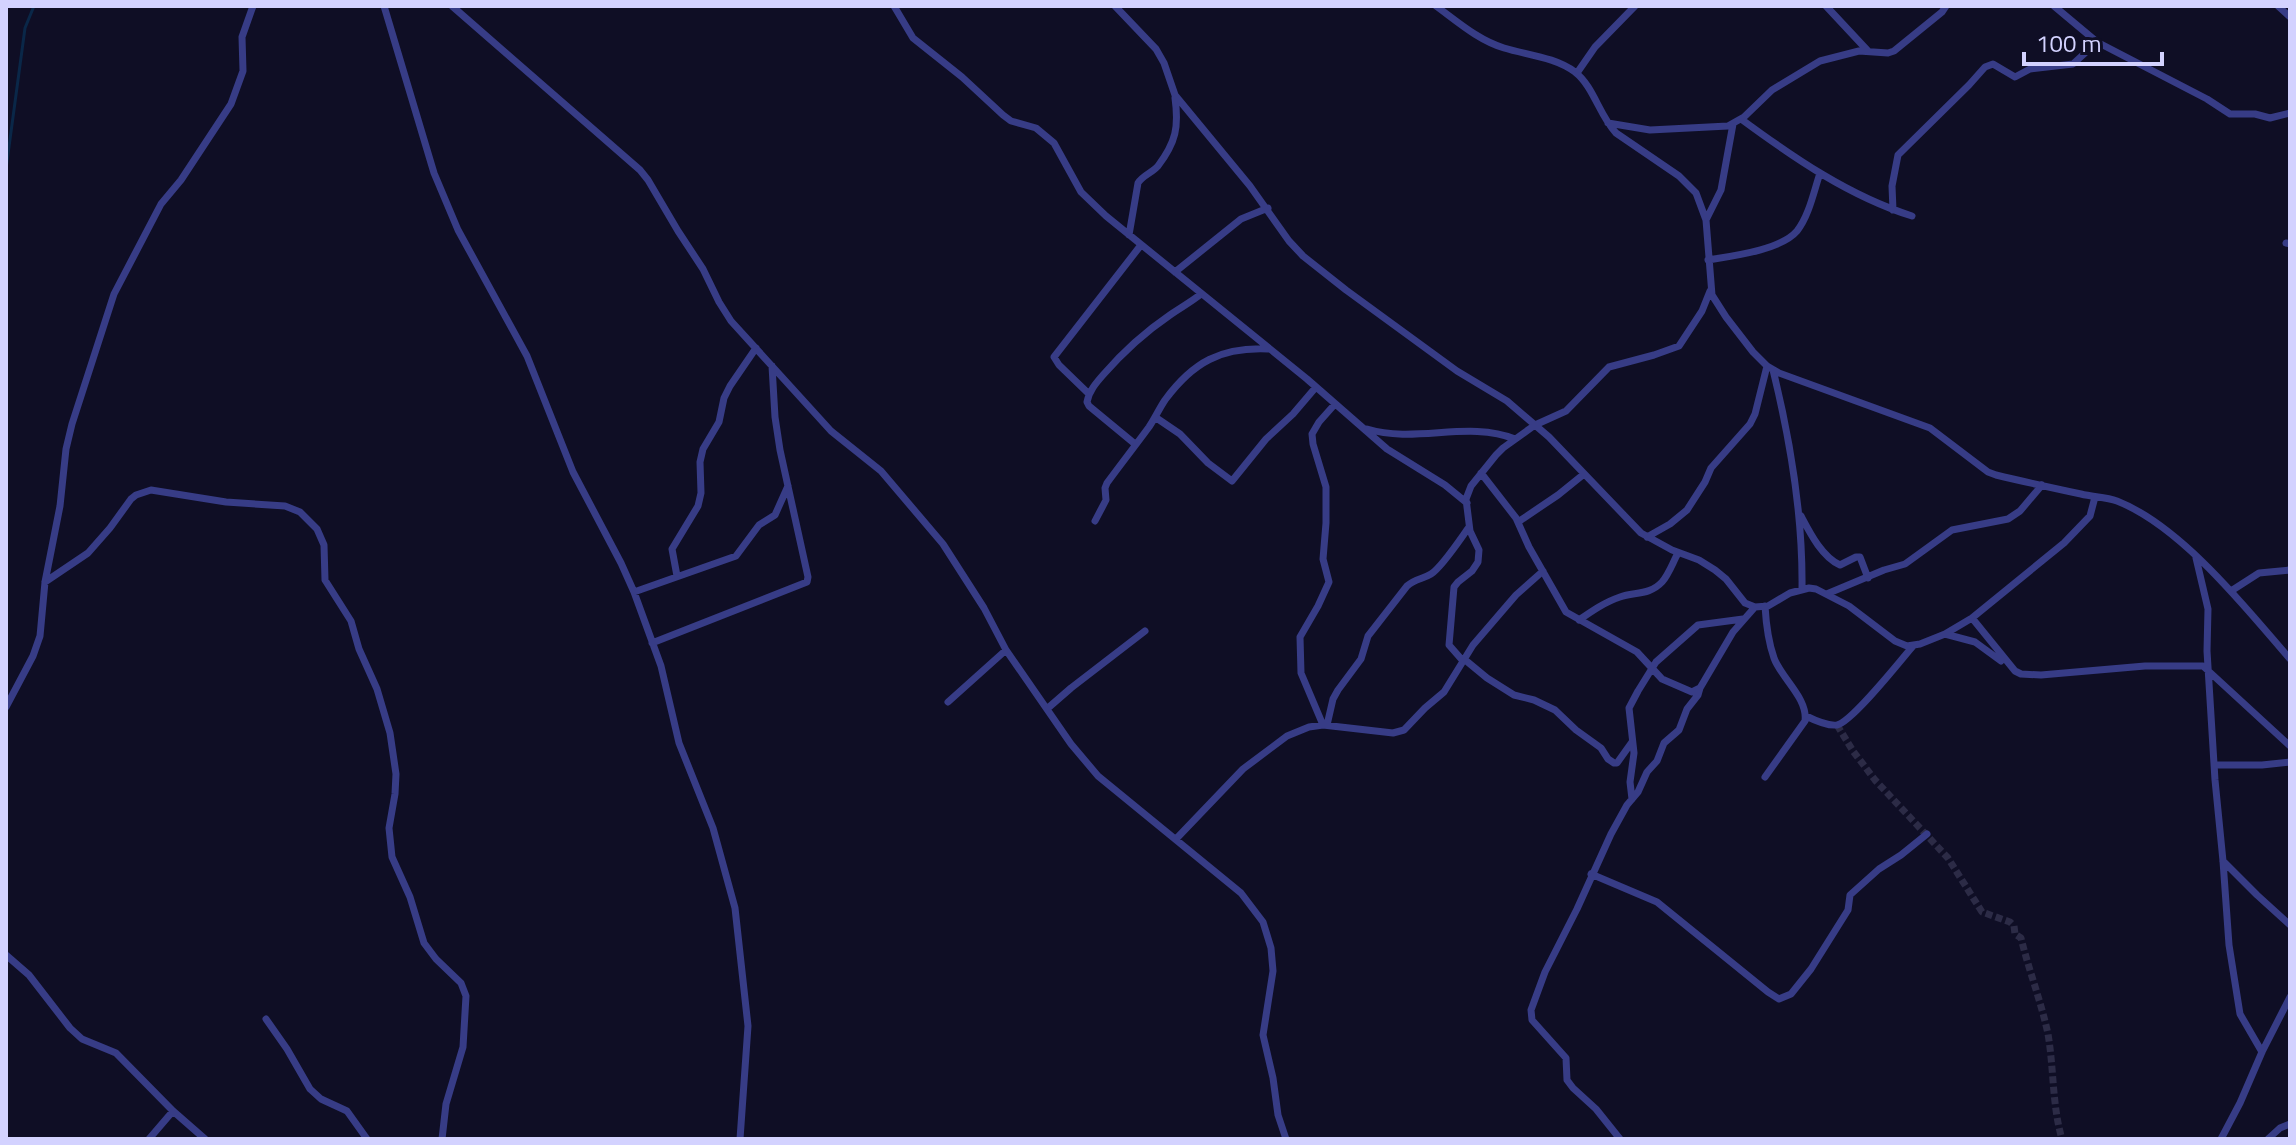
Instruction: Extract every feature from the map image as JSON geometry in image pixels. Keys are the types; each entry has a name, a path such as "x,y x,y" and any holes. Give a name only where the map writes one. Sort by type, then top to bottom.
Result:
{"street":[{"path":"6,707 40,636 45,582 72,424 114,294 161,204 181,180 231,104 243,71 242,37 253,6"},
{"path":"384,6 423,141 458,230 527,356 573,472 634,592 661,666 679,743 713,828 735,908 749,1038 740,1139"},
{"path":"452,6 640,170 703,269 731,321 831,431 881,471 943,544 984,608 1006,650 1071,744 1098,776 1254,907 1266,932 1273,971 1263,1035 1278,1115 1286,1139"},
{"path":"894,6 913,38 1003,115 1045,133 1091,203 1399,458 1445,485 1467,503"},
{"path":"1115,6 1156,49 1164,63 1175,95 1178,123 1177,131 1158,165 1138,183 1129,235"},
{"path":"1436,6 1484,40 1558,63 1577,73 1616,133 1691,186 1706,220 1710,289 1726,317 1770,368 1785,419 1800,514 1802,589"},
{"path":"1577,73 1595,47 1635,6"},
{"path":"1826,6 1868,51"},
{"path":"1608,123 1650,130 1710,128 1737,122 1772,90 1820,61 1868,51 1894,51 1946,6"},
{"path":"2054,6 2097,42 2230,114 2255,114 2270,118 2290,113"},
{"path":"2278,6 2290,17"},
{"path":"1893,210 1896,158 1985,67 1993,64 2015,77 2030,69 2073,64 2097,42"},
{"path":"1175,95 1268,208 1289,241 1320,270 1457,371 1507,401 1647,537 1715,570 1744,602 1755,607 1765,606 1802,589 1816,589 1849,606 1895,641 1913,646"},
{"path":"1737,122 1850,191 1912,216"},
{"path":"1706,220 1721,190 1737,122"},
{"path":"1708,260 1760,249 1795,233 1809,206 1820,173"},
{"path":"1175,272 1241,219 1268,208"},
{"path":"1089,394 1059,365 1054,356 1141,245"},
{"path":"1633,740 1623,757 1614,763 1607,759 1601,748 1555,710 1514,695 1487,678 1449,645 1454,587 1477,567 1480,556 1469,527 1467,503 1471,486 1503,448 1535,425 1566,411 1609,367 1679,346 1702,311 1710,289"},
{"path":"1135,444 1089,406 1089,394 1127,350 1201,294"},
{"path":"677,576 672,549 698,506 703,449 719,422 730,386 756,348"},
{"path":"1095,521 1106,500 1105,486 1167,397 1192,372 1210,358 1238,350 1270,349"},
{"path":"652,643 807,582 775,417 772,364"},
{"path":"1770,368 1930,428 1988,472 2118,501 2148,518 2195,556 2231,591 2290,659"},
{"path":"1647,537 1687,510 1711,468 1750,424 1770,368"},
{"path":"1155,417 1180,434 1231,481 1316,387"},
{"path":"1325,725 1301,673 1300,640 1329,582 1323,559 1326,487 1312,434 1335,404"},
{"path":"1361,427 1391,434 1482,430 1515,439"},
{"path":"1481,473 1518,522 1566,612 1637,652 1662,679 1692,692 1700,688"},
{"path":"1518,522 1584,474"},
{"path":"1828,593 1905,564 1952,530 2008,519 2020,511 2042,485"},
{"path":"634,592 736,556 759,525 775,515 788,486"},
{"path":"45,582 88,553 131,499 151,490 226,502 285,506 300,512 317,529 324,545 325,580 351,621 390,733 396,762 396,786 388,839 392,857 410,897 424,943 461,983 466,996 463,1047 443,1117 442,1139"},
{"path":"1806,716 1834,725 1843,722 1862,705 1913,646 1945,634 1972,618 2079,529 2090,516 2095,497"},
{"path":"1800,514 1815,541 1834,563 1840,565 1860,557 1868,578"},
{"path":"1325,725 1333,699 1361,659 1368,636 1407,586 1439,567 1469,527"},
{"path":"1579,620 1608,602 1655,587 1665,579 1678,553"},
{"path":"2195,556 2207,598 2208,669 2226,920 2240,1014 2262,1052"},
{"path":"2231,591 2259,573 2290,570"},
{"path":"1176,839 1243,769 1287,736 1309,727 1325,725 1401,732 1444,692 1473,645 1516,595 1543,571"},
{"path":"1765,606 1775,661 1797,695 1806,716 1805,722 1765,777"},
{"path":"1620,1139 1569,1084 1566,1058 1532,1020 1536,996 1616,824 1658,759 1664,743 1679,730 1688,706 1698,695 1733,632 1755,607"},
{"path":"1632,799 1630,782 1634,753 1630,705 1652,668 1698,625 1745,618"},
{"path":"1972,618 2010,666"},
{"path":"1048,708 1145,631"},
{"path":"1945,634 1975,642 2020,674 2200,666 2208,669 2290,746"},
{"path":"948,702 1006,650"},
{"path":"2214,765 2290,762"},
{"path":"1591,874 1657,902 1768,992 1783,999 1791,994 1811,969 1848,910 1850,895 1927,834"},
{"path":"2223,861 2290,925"},
{"path":"6,955 29,975 70,1028 82,1039 116,1053 205,1139"},
{"path":"2221,1139 2290,997"},
{"path":"266,1019 310,1089 321,1099 347,1111 367,1139"},
{"path":"149,1139 173,1111"},
{"path":"2268,1139 2290,1124"}],"waterway":[{"path":"6,169 25,28 34,6"}],"tunnel":[{"path":"1837,725 1875,780 1948,858 1982,912 2010,922 2015,934 2021,938 2048,1034 2056,1113 2062,1139"}]}
